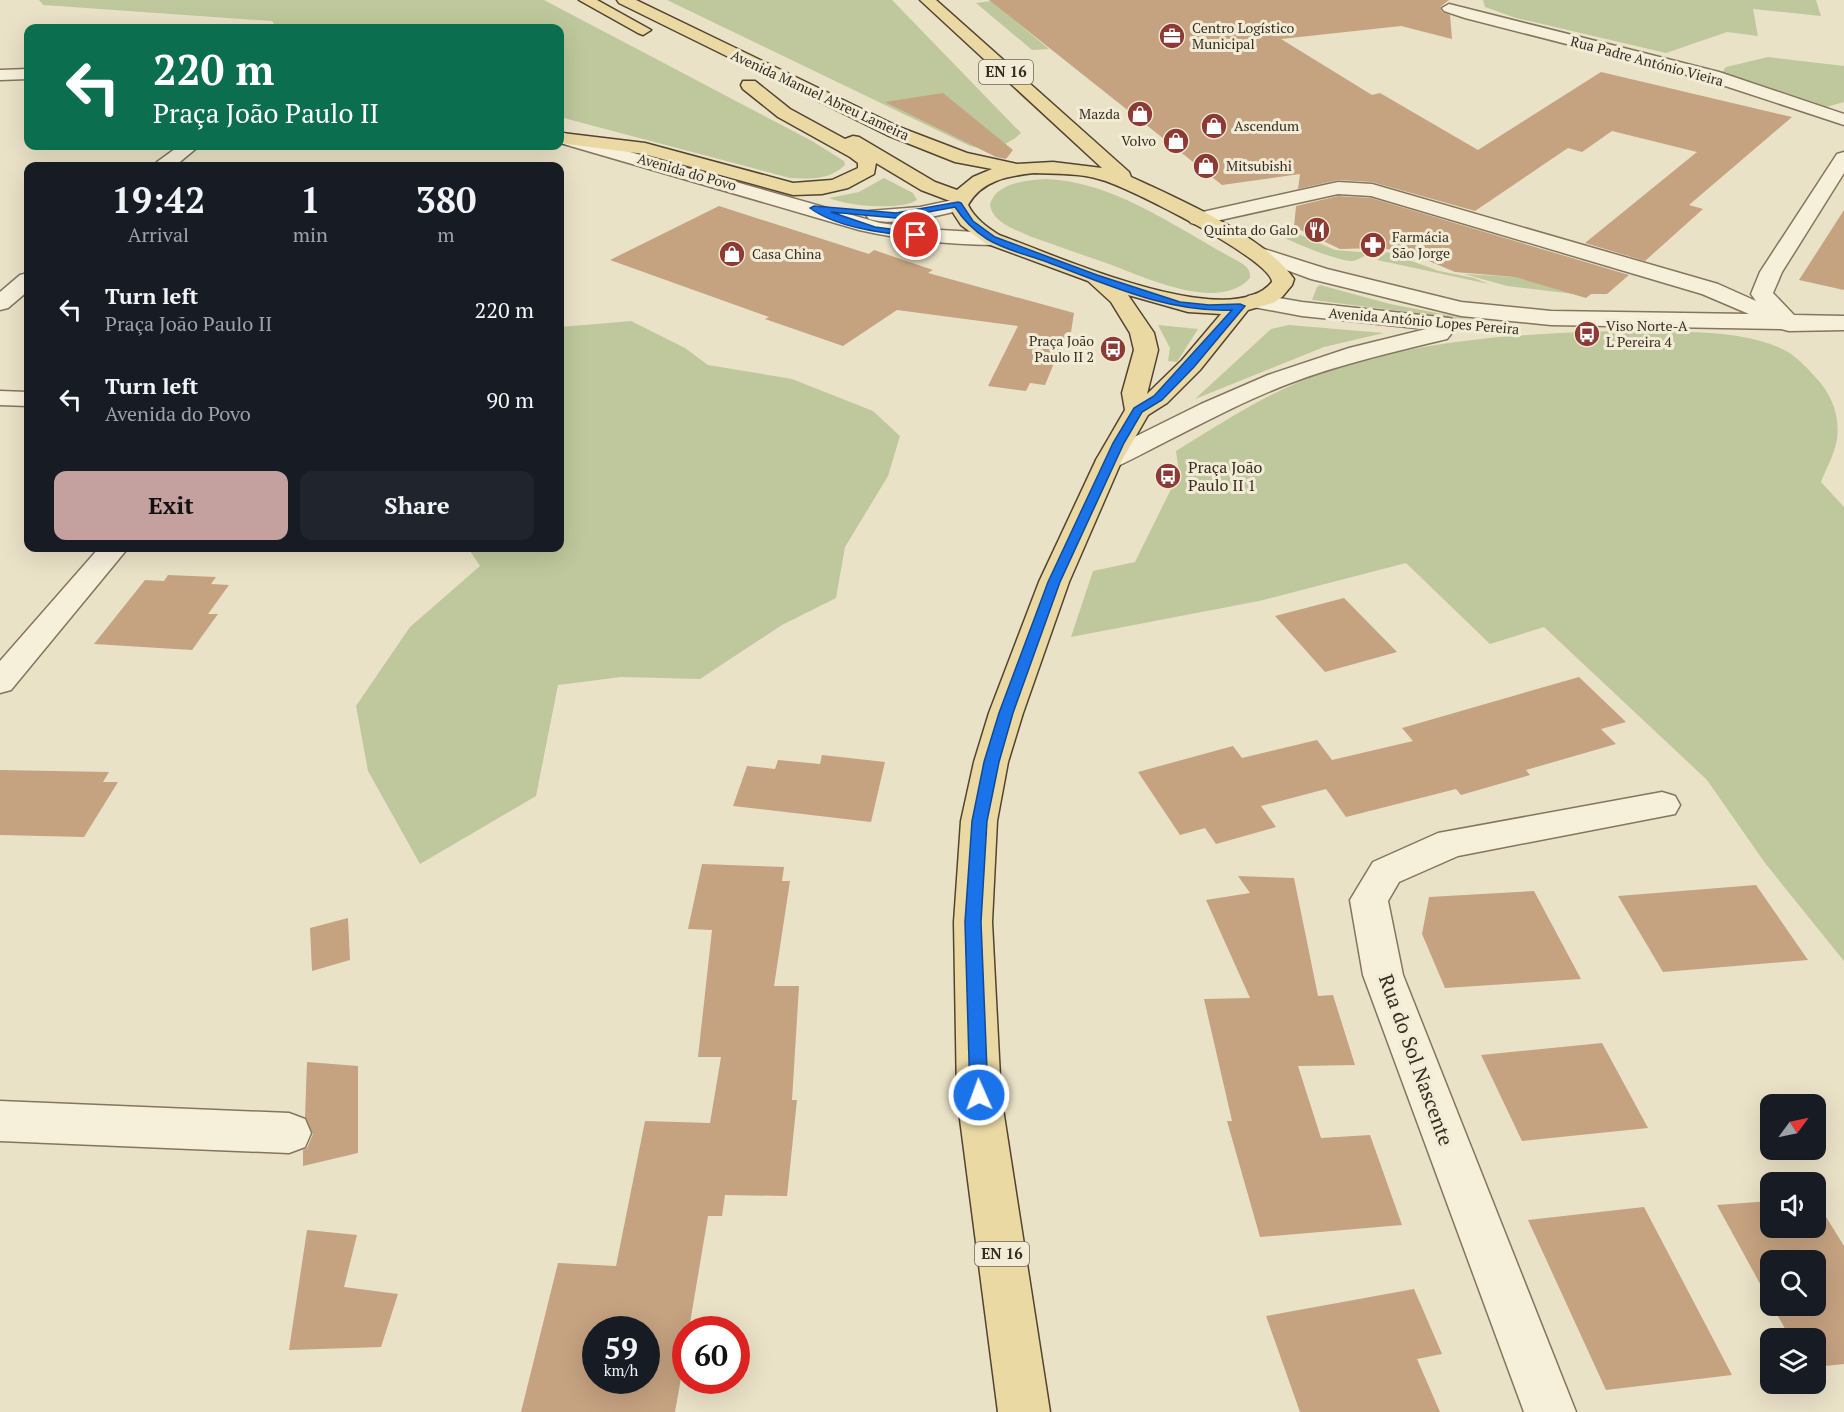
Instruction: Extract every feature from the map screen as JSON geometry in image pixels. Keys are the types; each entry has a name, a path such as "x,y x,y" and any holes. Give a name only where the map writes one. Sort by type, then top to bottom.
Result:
{"main road":[{"path":"586,0 659,38"},
{"name":"Avenida Manuel Abreu Lameira","path":"624,0 771,73 944,152 981,163 1029,167"},
{"name":"EN 16","path":"913,0 983,72"},
{"name":"EN 16","path":"927,0 1062,124 1133,185"},
{"name":"Avenida Manuel Abreu Lameira","path":"731,75 873,152 928,186 959,201"},
{"path":"564,137 645,149 793,189 815,189 838,185 855,180 867,170 867,162 856,153 784,113 749,85"},
{"path":"1029,167 1048,154 1049,150"},
{"name":"EN 16","path":"959,201 969,187 981,179 1029,167 1089,171 1133,185 1261,254 1280,271 1283,280 1275,292 1248,304 1158,398 1138,410 1109,460 1054,582 1010,702 992,762 979,821 973,922 979,1095 1022,1408"},
{"path":"959,201 969,223 992,238 1094,277 1179,304 1209,308 1248,304"},
{"path":"1094,277 1119,298 1142,333 1146,350 1134,393 1138,410"}],"street":[{"name":"Rua Padre António Vieira","path":"1449,8 1713,76 1844,120"},
{"path":"0,75 24,74"},
{"name":"Avenida do Povo","path":"564,138 814,208 849,222 875,229 936,238 992,238"},
{"path":"169,162 185,150"},
{"path":"1789,324 1762,294 1771,272 1844,158"},
{"path":"1198,219 1338,188 1372,190 1710,289 1789,324"},
{"name":"Avenida do Povo","path":"814,208 896,216 959,201"},
{"name":"Avenida António Lopes Pereira","path":"1261,254 1319,274 1461,309 1551,318 1789,324 1844,323"},
{"path":"0,303 24,283"},
{"name":"Avenida António Lopes Pereira","path":"1248,304 1510,331 1625,328 1737,321"},
{"path":"1109,460 1227,401 1317,365 1353,352 1474,328"},
{"path":"0,398 24,399"},
{"path":"0,682 111,552"},
{"name":"Rua do Sol Nascente","path":"1550,1412 1383,975 1369,900 1386,872 1451,843 1662,805"},
{"path":"0,1121 289,1133"}],"green space":[{"path":"39,0 544,0 812,141 844,161 845,165 826,176 790,178 564,118 564,24 274,24 272,21 43,5"},
{"path":"667,0 892,0 1021,133 1010,142 997,146 984,148 970,146"},
{"path":"1483,0 1816,0 1821,16 1753,9 1758,36 1727,32 1666,53 1516,18 1485,7"},
{"path":"991,1 1049,49 1032,50 976,3"},
{"path":"1768,57 1844,66 1844,102 1823,108 1720,75 1726,67"},
{"path":"884,178 913,193 917,200 899,205 874,206 829,198 859,192"},
{"path":"1046,179 1072,182 1097,189 1146,209 1243,264 1250,278 1236,288 1220,292 1181,289 1029,236 1005,225 995,216 990,205 998,192 1013,184"},
{"path":"1272,227 1301,235 1335,250 1370,253 1353,261 1336,258 1289,240 1274,232"},
{"path":"1387,252 1439,271 1474,278 1489,284 1377,260"},
{"path":"1464,274 1515,277 1574,294 1507,286"},
{"path":"1320,285 1390,304 1473,320 1312,300"},
{"path":"631,321 685,348 708,365 792,379 873,411 900,436 888,476 845,547 836,598 782,625 700,679 621,677 558,685 536,796 420,864 368,771 356,706 410,627 480,566 471,552 564,552 564,327"},
{"path":"1158,325 1198,329 1177,362 1168,361 1170,348"},
{"path":"1289,325 1384,333 1324,347 1195,399 1271,329"},
{"path":"1616,331 1705,332 1750,338 1771,344 1788,352 1804,365 1823,386 1834,407 1837,439 1821,482 1844,507 1844,961 1765,863 1707,780 1544,627 1490,644 1406,563 1259,601 1071,637 1093,571 1135,562 1179,473 1176,451 1251,405 1299,382 1337,368 1415,349 1455,342 1535,334"}],"building":[{"path":"989,0 1449,0 1440,7 1442,12 1450,15 1452,39 1401,26 1281,39 1372,95 1380,93 1478,150 1601,72 1792,117 1689,205 1703,209 1645,261 1585,243 1697,152 1612,131 1582,152 1568,148 1475,211 1372,182 1338,180 1298,189 1300,174 1222,185"},
{"path":"943,93 1013,150 1006,159 996,157 885,102"},
{"path":"1338,196 1371,198 1629,275 1607,294 1591,294 1586,298 1515,277 1455,272 1405,251 1377,248 1340,249 1294,227 1296,206"},
{"path":"719,206 869,254 874,250 933,270 928,273 1074,313 1071,332 1067,332 1045,385 1030,383 1026,391 988,386 1018,326 897,310 843,346 610,260"},
{"path":"1844,210 1844,290 1799,280"},
{"path":"168,575 216,577 211,584 229,585 208,614 218,614 192,650 94,644 145,580 164,581"},
{"path":"1344,598 1397,652 1325,672 1275,616"},
{"path":"1579,677 1626,722 1601,729 1616,744 1526,770 1530,775 1461,795 1456,789 1346,817 1326,789 1261,806 1276,827 1216,844 1205,828 1180,835 1138,772 1233,746 1242,758 1317,740 1332,760 1413,741 1402,728"},
{"path":"822,755 885,762 871,822 733,806 747,766 775,769 778,760 820,764"},
{"path":"0,770 109,772 103,782 118,782 84,837 0,835"},
{"path":"702,864 784,867 782,881 790,881 774,986 799,986 792,1100 797,1100 787,1196 725,1195 722,1216 708,1216 691,1316 672,1316 672,1394 678,1394 675,1412 521,1412 558,1263 616,1266 645,1121 710,1123 721,1057 698,1057 712,930 688,929"},
{"path":"1238,876 1294,878 1318,996 1333,995 1355,1065 1298,1066 1321,1138 1370,1135 1402,1225 1260,1237 1227,1121 1232,1121 1204,999 1250,998 1206,900 1250,893"},
{"path":"1756,885 1808,960 1663,972 1618,896"},
{"path":"1534,891 1581,979 1445,988 1422,934 1429,897"},
{"path":"348,918 350,960 312,971 310,928"},
{"path":"1602,1043 1648,1128 1522,1141 1481,1055"},
{"path":"307,1062 358,1066 358,1153 303,1166 303,1150 307,1148 313,1134 305,1117"},
{"path":"1760,1202 1760,1238 1826,1238 1826,1217 1844,1246 1844,1364 1826,1366 1826,1328 1785,1328 1778,1316 1826,1316 1826,1250 1760,1250 1760,1284 1717,1205"},
{"path":"1644,1207 1732,1375 1606,1390 1528,1220"},
{"path":"307,1230 357,1235 344,1287 398,1294 381,1347 289,1350"},
{"path":"1414,1289 1442,1354 1417,1359 1440,1412 1300,1412 1266,1316"}],"place":[{"name":"Centro Logístico Municipal","path":"1172,36"},
{"name":"Mazda","path":"1140,114"},
{"name":"Ascendum","path":"1214,126"},
{"name":"Volvo","path":"1176,141"},
{"name":"Mitsubishi","path":"1206,166"},
{"name":"Quinta do Galo","path":"1317,230"},
{"name":"Farmácia São Jorge","path":"1373,245"},
{"name":"Casa China","path":"732,254"},
{"name":"Viso Norte-A L Pereira 4","path":"1587,334"},
{"name":"Praça João Paulo II 2","path":"1113,349"},
{"name":"Praça João Paulo II 1","path":"1168,476"}],"route":[{"path":"916,235 875,229 849,222 814,208 896,216 958,205 962,214 978,231 1094,277 1179,304 1209,308 1240,306 1191,365 1158,398 1138,410 1109,460 1054,582 1006,713 979,821 973,922 979,1095"}]}
